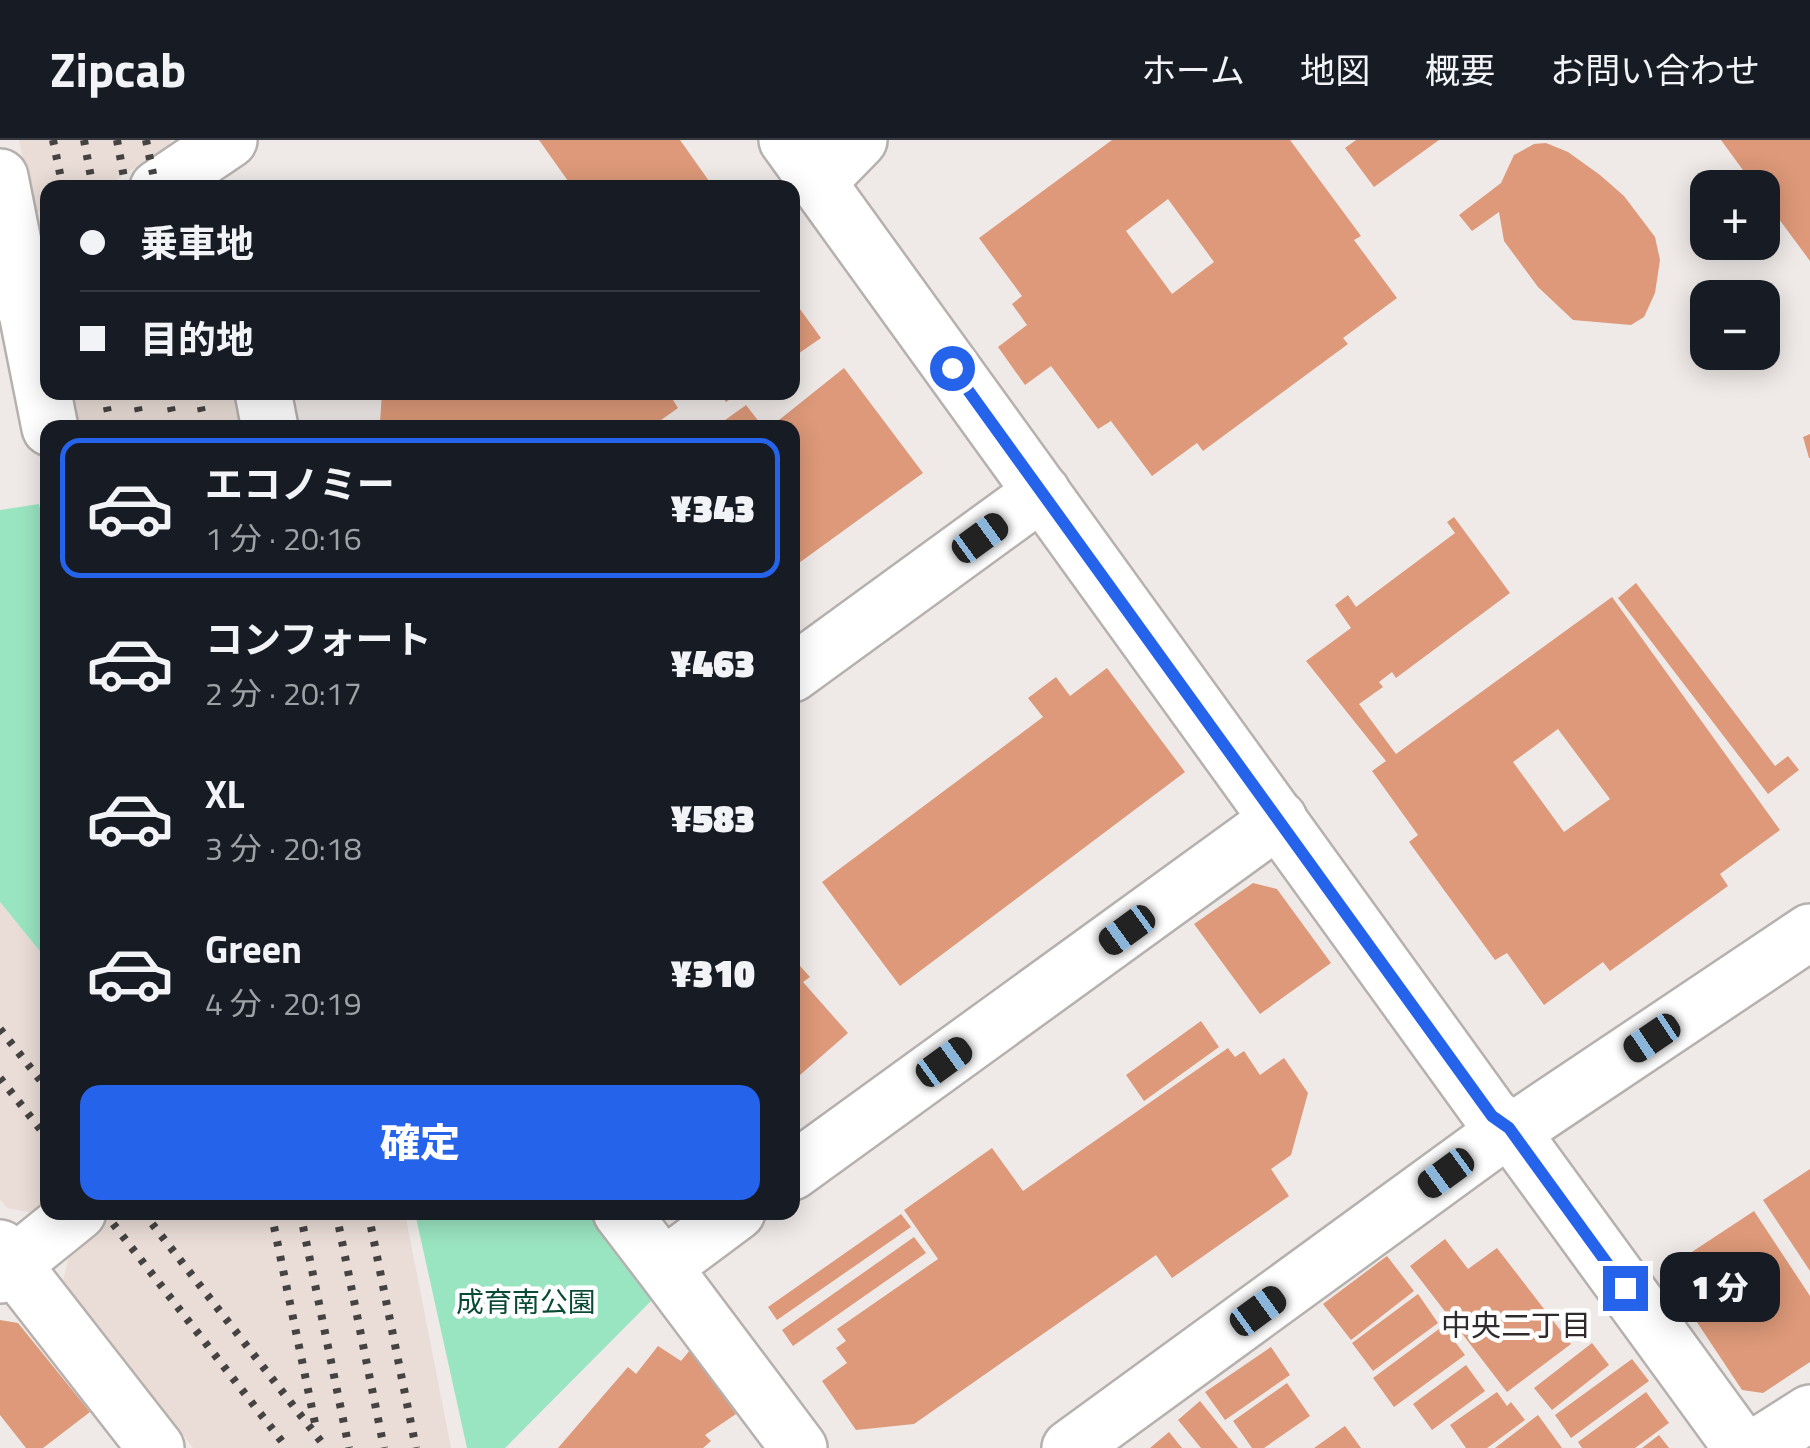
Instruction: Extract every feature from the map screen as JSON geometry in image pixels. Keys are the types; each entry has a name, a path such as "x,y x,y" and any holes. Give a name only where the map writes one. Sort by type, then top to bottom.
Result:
{"street":[{"path":"860,140 802,161 1492,1116 1509,1128 1742,1448"},
{"path":"172,180 219,154"},
{"path":"0,177 40,372"},
{"path":"800,668 1042,492"},
{"path":"800,1166 1279,819"},
{"path":"1070,1448 1509,1128 1525,1123 1810,932"},
{"path":"66,1220 4,1262 156,1448"},
{"path":"627,1220 800,1448"},
{"path":"662,1267 726,1220"},
{"path":"1755,1448 1810,1413"}],"shaded area":[{"path":"19,140 171,140 168,146 116,180 40,180 40,212 34,211"},
{"path":"73,400 241,400 246,420 78,420"},
{"path":"0,902 40,951 40,1214 7,1208 0,1199"},
{"path":"109,1220 406,1220 451,1448 193,1448 63,1281 70,1251"}],"green space":[{"path":"39,504 40,509 40,951 0,902 0,510"},
{"name":"成育南公園","path":"417,1220 595,1220 654,1298 505,1448 467,1448"}],"building":[{"path":"539,140 680,140 708,180 567,180"},
{"path":"1112,140 1290,140 1361,236 1354,240 1397,298 1343,338 1348,344 1203,451 1197,443 1152,476 1111,421 1098,429 1051,366 1025,385 998,347 1027,325 1012,304 1022,296 979,238","holes":["1168,199 1214,262 1172,294 1126,231"]},
{"path":"1356,140 1439,140 1374,187 1345,148"},
{"path":"1721,140 1810,140 1810,261 1780,220 1780,170 1743,170"},
{"path":"1546,143 1568,152 1600,175 1624,196 1655,237 1660,260 1655,293 1644,317 1631,325 1573,320 1538,287 1504,241 1499,212 1472,231 1459,215 1501,183 1514,155 1534,144"},
{"path":"800,309 821,338 800,352"},
{"path":"844,368 923,473 800,562 800,420 779,420"},
{"path":"381,400 673,400 678,408 661,420 380,420"},
{"path":"746,405 758,420 725,420"},
{"path":"1810,434 1810,458 1809,458 1803,437"},
{"path":"1454,517 1510,593 1396,678 1392,672 1379,682 1383,687 1359,704 1396,754 1612,597 1780,830 1720,874 1728,886 1610,971 1603,962 1544,1005 1507,953 1495,960 1409,842 1418,835 1372,771 1386,761 1306,661 1351,628 1335,605 1348,595 1356,607 1455,533 1447,522","holes":["1558,729 1610,799 1564,832 1513,762"]},
{"path":"1636,583 1775,766 1788,756 1799,770 1768,794 1618,598"},
{"path":"1107,668 1185,772 900,986 822,882 1043,717 1028,698 1056,677 1070,696"},
{"path":"1253,883 1277,889 1331,963 1260,1014 1194,924"},
{"path":"800,966 810,977 803,982 848,1033 800,1075"},
{"path":"1201,1021 1219,1047 1144,1101 1126,1075"},
{"path":"1228,1048 1235,1057 1244,1051 1260,1075 1284,1058 1308,1093 1291,1155 1271,1169 1289,1196 1172,1278 1156,1255 914,1424 856,1430 822,1381 847,1363 836,1348 846,1341 837,1329 938,1259 904,1210 992,1148 1023,1191"},
{"path":"1810,1169 1810,1271 1763,1200"},
{"path":"1754,1211 1810,1296 1810,1362 1763,1393 1742,1390 1663,1271"},
{"path":"901,1214 911,1227 777,1320 768,1307"},
{"path":"914,1237 926,1253 793,1346 782,1330"},
{"path":"1445,1239 1468,1269 1497,1248 1571,1344 1507,1392 1410,1266"},
{"path":"1387,1256 1414,1291 1351,1340 1323,1304"},
{"path":"1418,1294 1438,1323 1373,1371 1352,1343"},
{"path":"0,1320 18,1323 90,1412 43,1448 26,1448 0,1415"},
{"path":"1443,1326 1465,1355 1394,1407 1373,1378"},
{"path":"1592,1343 1609,1365 1552,1410 1534,1388"},
{"path":"658,1346 681,1361 690,1350 736,1414 705,1435 711,1441 703,1448 558,1448 628,1367 636,1374"},
{"path":"1271,1347 1290,1375 1225,1420 1205,1392"},
{"path":"1632,1359 1649,1381 1571,1438 1555,1415"},
{"path":"1466,1365 1485,1391 1432,1430 1413,1404"},
{"path":"1287,1383 1310,1416 1264,1448 1252,1448 1233,1421"},
{"path":"1497,1392 1525,1420 1487,1448 1466,1448 1450,1425"},
{"path":"1646,1392 1669,1423 1635,1448 1582,1448 1578,1442"},
{"path":"1200,1401 1238,1448 1201,1448 1178,1420"},
{"path":"1538,1415 1562,1448 1495,1448"},
{"path":"1345,1426 1361,1448 1314,1448"},
{"path":"1169,1432 1182,1448 1150,1448"},
{"path":"1659,1435 1669,1448 1642,1448"}],"railway":[{"path":"53,140 61,180"},
{"path":"84,140 92,180"},
{"path":"117,140 124,180"},
{"path":"146,140 154,180"},
{"path":"106,400 109,420"},
{"path":"137,400 140,420"},
{"path":"170,400 173,420"},
{"path":"200,400 203,420"},
{"path":"0,1029 40,1080"},
{"path":"0,1078 40,1129"},
{"path":"110,1220 287,1448"},
{"path":"149,1220 326,1448"},
{"path":"273,1220 316,1428"},
{"path":"302,1220 349,1448"},
{"path":"338,1220 384,1448"},
{"path":"370,1220 416,1448"}],"district":[{"name":"中央二丁目","path":"1516,1325"}],"route":[{"path":"952,368 1492,1116 1509,1128 1625,1288"}]}
